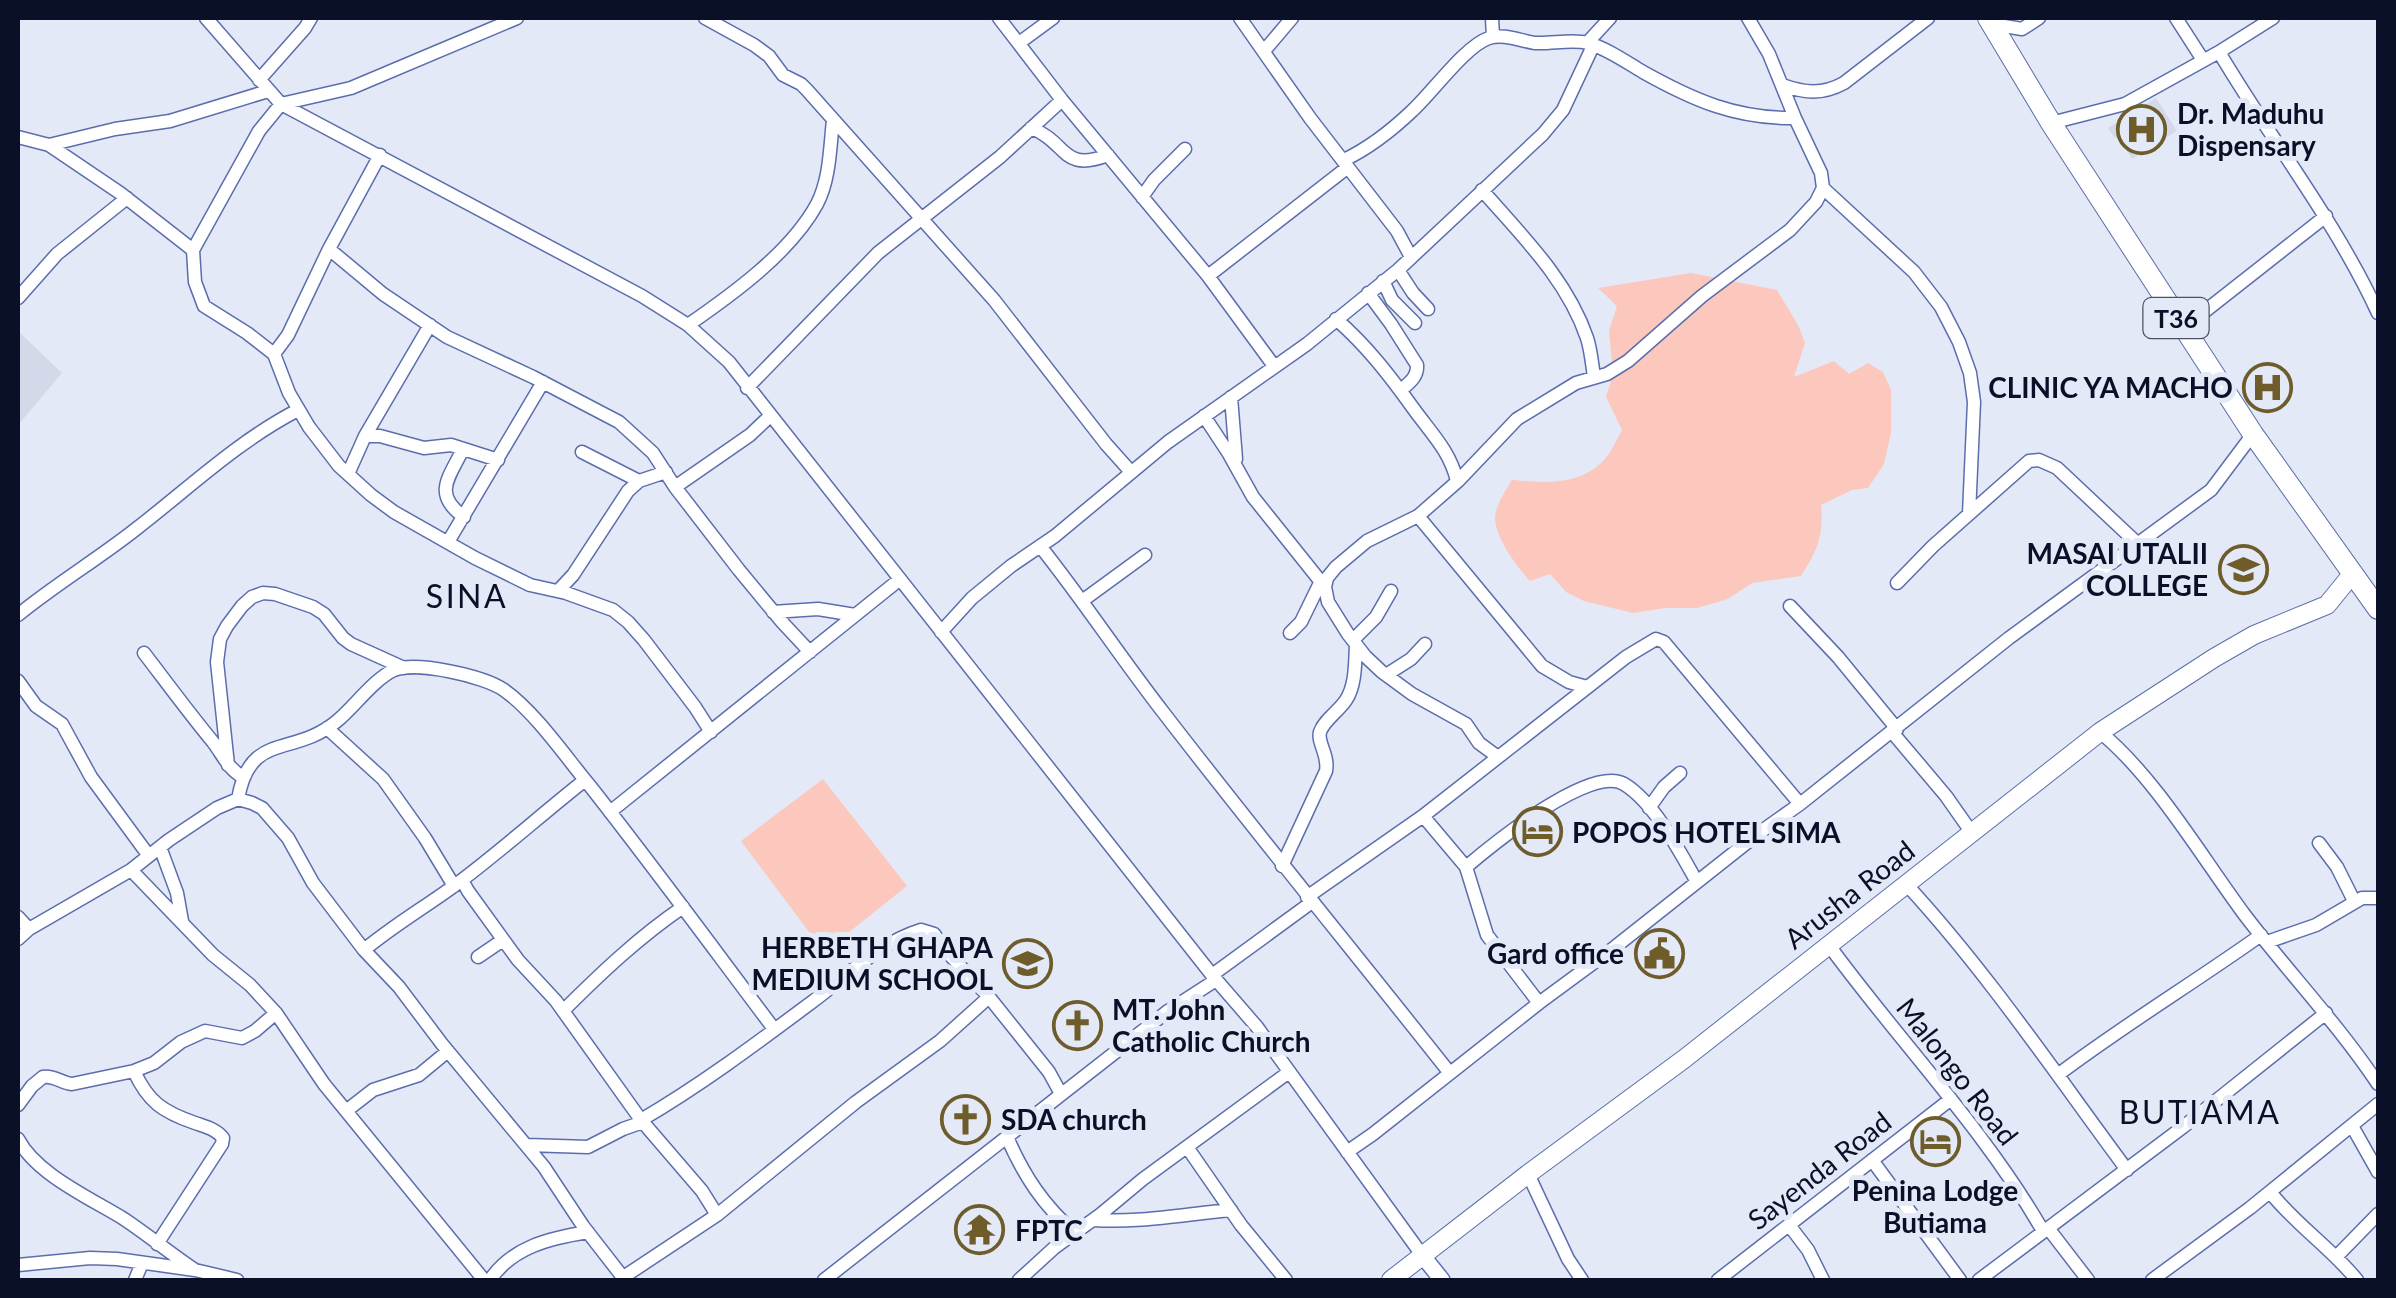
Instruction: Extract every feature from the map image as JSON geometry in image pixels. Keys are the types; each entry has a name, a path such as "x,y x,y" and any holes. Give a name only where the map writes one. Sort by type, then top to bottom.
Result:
{"highway":[{"name":"T36","path":"1990,20 2050,122 2172,312 2378,609"}],"main road":[{"name":"Arusha Road","path":"1391,1280 1655,1081 2100,732 2254,635 2327,604 2353,573"}],"street":[{"path":"206,18 281,104 642,296 688,325 729,362 1257,1027 1442,1280"},
{"path":"50,145 170,121 263,86 311,18"},
{"path":"517,18 351,88 281,104 259,130 193,250 195,282 204,306 274,354 308,428 348,474 394,512 475,558 530,585 614,610 670,672 711,732"},
{"path":"705,18 754,45 769,56 779,71 800,84 994,300 1131,472"},
{"path":"1000,18 1062,100 1208,276 1274,366"},
{"path":"1019,44 1053,18"},
{"path":"1240,18 1412,257"},
{"path":"1264,52 1292,18"},
{"path":"1492,18 1494,37"},
{"path":"941,632 972,598 1011,566 1398,270 1543,134 1563,110 1590,44 1610,18"},
{"path":"1290,633 1302,622 1327,578 1350,554 1418,516 1457,482 1517,419 1576,382 1606,374 1628,361 1702,296 1790,230 1816,202 1824,188 1822,173 1794,118 1769,54 1748,18"},
{"path":"1782,85 1809,93 1832,90 1928,18"},
{"path":"1990,20 2022,28 2038,18"},
{"path":"2176,18 2203,60"},
{"path":"2050,122 2125,104 2273,18"},
{"path":"1208,276 1389,131 1468,54 1494,37 1590,44 1731,112 1794,118"},
{"path":"2219,52 2326,216 2378,311"},
{"path":"747,388 878,253 1000,157 1062,100"},
{"path":"688,325 719,304 783,248 803,224 818,202 826,177 833,120"},
{"path":"1031,128 1045,133 1076,161 1108,155"},
{"path":"18,137 50,145 193,250"},
{"path":"1142,197 1185,148"},
{"path":"274,354 288,335 380,155"},
{"path":"1824,188 1914,272 1941,307 1959,342 1970,373 1974,402 1969,514"},
{"path":"1482,190 1562,288 1588,339 1594,377"},
{"path":"18,298 56,254 127,198"},
{"path":"2172,312 2194,319 2326,216"},
{"path":"329,250 383,294 447,337 619,422 653,453 773,612 810,652"},
{"path":"1398,270 1428,309"},
{"path":"1382,281 1392,300 1414,323"},
{"path":"1368,293 1417,365 1418,372 1401,390"},
{"path":"1336,320 1370,352 1401,390 1451,459 1457,482"},
{"path":"348,474 365,436 430,325"},
{"path":"448,542 543,382"},
{"path":"1231,397 1238,468"},
{"path":"18,614 118,543 234,452 298,410"},
{"path":"675,487 770,416"},
{"path":"1204,416 1253,497 1323,584 1331,608 1354,642 1386,675 1466,724 1479,743 1498,757"},
{"path":"1347,1152 1539,1002 1615,948 2009,638 2211,490 2253,434"},
{"path":"365,436 424,448 451,445 498,460"},
{"path":"463,449 449,478 446,497 464,517"},
{"path":"582,452 639,482"},
{"path":"1897,584 1969,514 2029,462 2039,460 2067,477 2138,544"},
{"path":"558,591 628,491 639,482 666,472"},
{"path":"1418,516 1542,666 1555,676 1587,687"},
{"path":"1040,546 1282,866 1449,1072"},
{"path":"1082,601 1145,555"},
{"path":"610,812 899,580"},
{"path":"1282,866 1326,771 1328,760 1320,730 1351,690 1354,642 1391,591"},
{"path":"228,765 218,662 220,639 242,606 263,593 313,607 324,614 343,638 404,668 481,678 503,690 551,738 774,1029"},
{"path":"1790,606 1838,657 1972,833"},
{"path":"773,612 818,609 856,615"},
{"path":"824,1280 1309,899 1424,816 1634,651 1656,639 1700,683 1800,804"},
{"path":"1386,675 1425,644"},
{"path":"144,654 232,771 243,777"},
{"path":"238,800 252,760 328,728 391,671 404,668"},
{"path":"18,681 36,706 62,724 91,777 155,851 177,893 182,921"},
{"path":"328,728 396,795 458,883 563,1012 717,1215"},
{"path":"2100,732 2126,756 2161,800 2378,1084"},
{"path":"1649,808 1664,786 1680,774"},
{"path":"1466,867 1552,804 1598,780 1611,779 1622,782 1649,808 1667,830 1696,882"},
{"path":"364,950 458,883 584,780"},
{"path":"18,917 23,934 130,870 218,808 238,800 252,802 272,818 313,883 364,950 544,1166 624,1279 717,1215 856,1102 940,1041 989,997"},
{"path":"1424,816 1466,867 1487,935 1539,1002"},
{"path":"2320,843 2354,902"},
{"path":"130,870 276,1013 324,1084 487,1280 505,1262 535,1243 588,1232"},
{"path":"1906,884 1961,945 2126,1170"},
{"path":"2059,1074 2115,1033 2264,938 2316,925 2362,898 2378,898"},
{"path":"563,1012 620,955 683,907"},
{"path":"527,1145 588,1147 642,1121 718,1071 866,958 921,930 934,934 989,997 1049,1072 1061,1094"},
{"path":"478,957 504,940"},
{"name":"Malongo Road","path":"1828,944 2088,1280"},
{"path":"18,1105 43,1077 72,1084 134,1070 154,1064 194,1035 205,1032 242,1038 276,1013"},
{"path":"1979,1280 2326,1013"},
{"path":"346,1110 372,1090 420,1075 448,1051"},
{"path":"134,1070 151,1101 215,1130 223,1138 157,1244"},
{"path":"1026,1279 1054,1248 1288,1072"},
{"name":"Sayenda Road","path":"1718,1280 1950,1099"},
{"path":"2152,1280 2270,1192 2378,1104"},
{"path":"2352,1126 2378,1172"},
{"path":"18,1138 24,1152 36,1162 195,1270"},
{"path":"1007,1138 1042,1202 1075,1233"},
{"path":"1187,1147 1230,1210 1286,1280"},
{"path":"1872,1160 1960,1280"},
{"path":"1528,1174 1582,1280"},
{"path":"2270,1192 2357,1280"},
{"path":"1093,1220 1230,1210"},
{"path":"2336,1257 2378,1214"},
{"path":"1789,1225 1808,1250 1823,1280"},
{"path":"18,1265 90,1258 195,1270 238,1280"},
{"path":"135,1280 142,1263"}],"shaded area":[{"name":"Dr. Maduhu Dispensary","path":"2156,98 2177,131 2132,159 2108,128"},
{"path":"1691,273 1777,290 1805,343 1794,377 1834,361 1849,374 1868,363 1883,372 1891,390 1891,433 1884,464 1868,488 1852,490 1821,505 1818,543 1801,576 1752,583 1728,599 1697,608 1633,613 1584,601 1566,592 1550,574 1530,581 1508,552 1496,525 1497,508 1512,480 1550,482 1585,474 1605,459 1622,430 1606,397 1613,375 1609,330 1617,306 1598,288"},
{"path":"18,331 62,373 18,425"},
{"path":"823,779 907,886 824,952 741,841"}],"place":[{"name":"Dr. Maduhu Dispensary","path":"2142,129"},
{"name":"CLINIC YA MACHO","path":"2268,387"},
{"name":"MASAI UTALII COLLEGE","path":"2243,569"},
{"name":"POPOS HOTEL SIMA","path":"1537,832"},
{"name":"Gard office","path":"1659,953"},
{"name":"HERBETH GHAPA MEDIUM SCHOOL","path":"1028,963"},
{"name":"MT. John Catholic Church","path":"1077,1025"},
{"name":"SDA church","path":"966,1119"},
{"name":"Penina Lodge Butiama","path":"1935,1142"},
{"name":"FPTC","path":"980,1230"}],"district":[{"name":"SINA","path":"467,595"},
{"name":"BUTIAMA","path":"2200,1111"}]}
